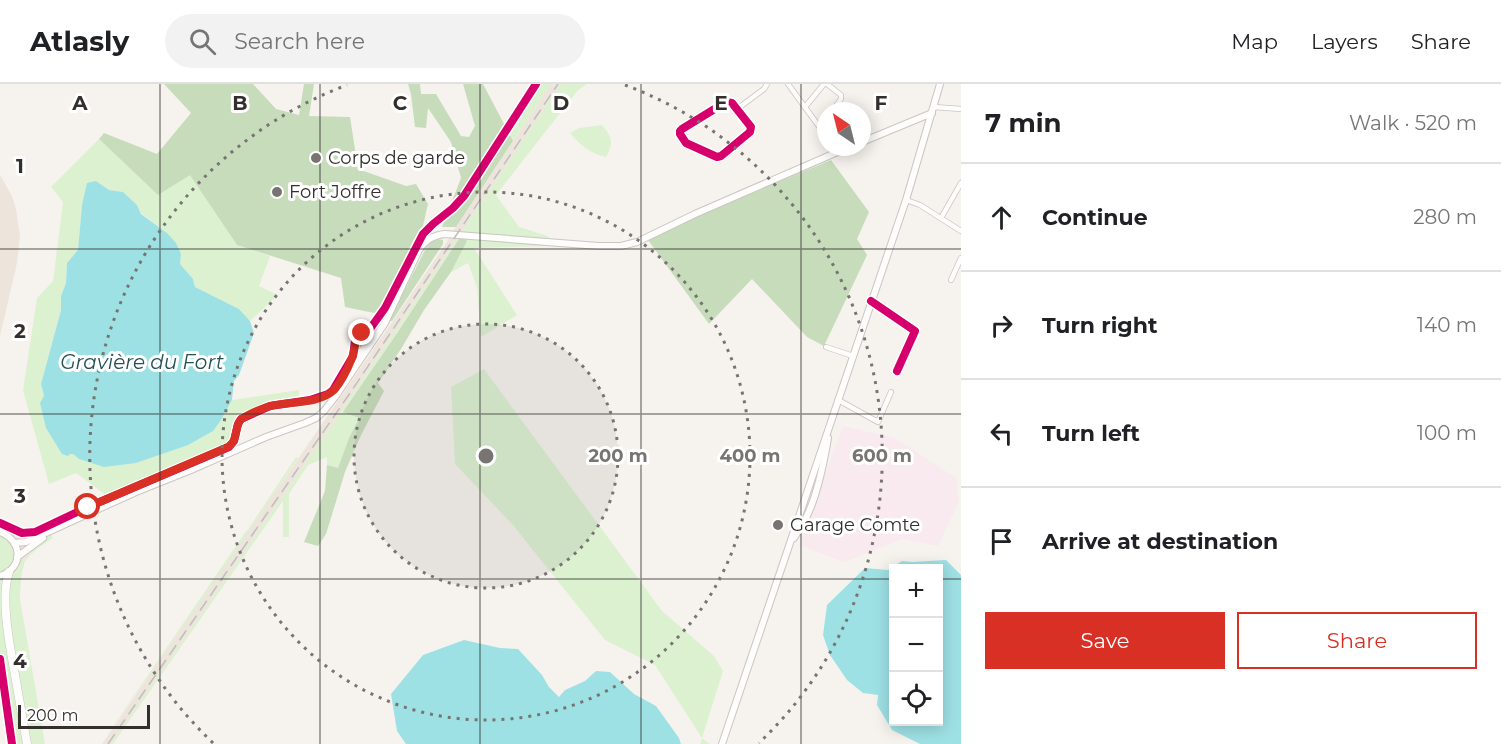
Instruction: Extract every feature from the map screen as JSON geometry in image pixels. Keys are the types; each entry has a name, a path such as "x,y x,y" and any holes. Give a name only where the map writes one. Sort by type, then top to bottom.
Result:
{"highway":[{"path":"9,572 6,584 7,616 26,744"},
{"path":"0,598 26,744"}],"main road":[{"path":"722,744 788,549 806,519 837,400 906,200 940,84"},
{"path":"871,138 933,110"},
{"path":"14,543 26,542 136,492 266,437 310,421 324,411 385,322 421,247 438,235 599,246 626,245 637,242 822,156"},
{"path":"17,557 44,537 71,522"},
{"path":"0,532 8,536 18,552 16,563 9,572 0,576"}],"street":[{"path":"737,109 764,89 767,84"},
{"path":"788,84 817,123"},
{"path":"805,107 826,84 841,95 839,102"},
{"path":"726,102 732,103 737,109 751,127 750,132 721,156 717,157 686,143 680,134 682,129 726,102"},
{"path":"933,110 960,108"},
{"path":"941,218 961,183"},
{"path":"906,200 920,205 961,231"},
{"path":"951,280 961,258"},
{"path":"871,301 915,331 897,371"},
{"path":"826,347 853,356"},
{"path":"837,400 878,422 891,392"}],"shaded area":[{"path":"551,84 561,84 335,421 111,744 102,744 445,245"},
{"path":"0,175 12,196 20,236 17,263 0,336"},
{"path":"843,426 895,438 956,478 959,501 938,546 902,539 844,562 799,545"},
{"path":"0,518 28,531 29,556 2,578 0,578"}],"green space":[{"path":"164,84 253,84 276,109 299,115 304,84 314,84 309,116 350,117 358,169 406,186 416,184 428,204 421,234 379,314 345,307 341,278 237,245 190,175 158,195 99,139 104,133 157,154 191,113"},
{"path":"408,84 420,84 421,94 436,94 461,136 469,137 475,126 463,84 483,84 513,141 456,227 442,227 461,178 451,142 428,108 426,128 415,127"},
{"path":"537,84 551,84 513,141 507,132"},
{"path":"561,84 587,84 578,90 496,195 519,227 548,236 550,246 474,248 517,315 481,337 477,287 468,263 451,272 467,241 400,329 344,412 359,418 338,469 327,465 327,457 308,465 289,494 289,537 283,537 283,501 111,744 335,421"},
{"path":"602,125 611,140 606,157 586,148 570,133 579,128"},
{"path":"99,139 158,195 190,174 237,245 270,256 259,286 278,295 250,321 239,309 195,287 193,279 180,264 181,254 167,233 141,213 137,205 123,192 109,190 96,181 82,205 78,250 67,263 61,310 41,384 44,396 70,454 79,459 136,463 161,454 221,420 232,400 299,390 299,400 263,405 237,420 229,444 107,496 76,473 49,484 23,390 37,298 53,281 63,202 51,187"},
{"path":"831,160 869,212 857,239 867,255 824,346 807,337 752,279 709,324 648,240 694,217"},
{"path":"459,239 467,241 451,272 378,383 384,391 345,472 326,534 318,546 304,542 325,491 327,465 338,468 359,418 343,412"},
{"path":"443,240 443,244 392,321 389,321 426,248 432,241"},
{"path":"484,369 662,611 714,656 723,671 702,738 655,665 605,640 512,524 455,464 451,387"},
{"path":"296,457 298,458 228,562 101,744 247,531"},
{"path":"44,523 53,538 29,557 24,564 20,599 45,744 12,744 0,659 0,578 29,556 28,531"},
{"path":"0,536 8,542 15,555 13,564 0,573"},
{"path":"702,738 710,744 700,744"}],"water":[{"name":"Gravière du Fort","path":"96,181 109,190 123,192 137,205 141,214 167,233 176,243 181,254 180,264 193,279 195,287 239,309 250,321 254,333 239,375 234,381 232,400 213,431 188,445 136,463 104,467 79,459 73,454 68,456 62,454 46,428 40,403 44,396 41,384 61,310 67,263 78,250 82,205 87,183"},
{"path":"946,560 961,575 961,744 920,744 892,730 890,726 943,726 943,564 897,564 902,561"},
{"path":"865,568 888,570 889,725 877,705 878,695 863,693 847,680 830,655 823,635 827,605"},
{"path":"464,640 500,648 518,649 559,697 565,690 585,681 596,671 610,672 634,694 656,706 681,744 406,744 397,731 391,694 423,655"}],"railway":[{"path":"108,744 348,396 558,84"}],"cycle path":[{"path":"0,523 22,533 35,532 229,447 234,441 241,419 270,406 310,400 333,390 353,356 355,341 361,333 367,333 385,308 423,234 464,196 536,84"},
{"path":"726,102 732,103 751,127 750,132 717,157 686,143 680,131 726,102"},
{"path":"871,301 915,331 897,371"},
{"path":"0,659 12,744"}],"place":[{"name":"Corps de garde","path":"316,158"},
{"name":"Fort Joffre","path":"277,192"},
{"name":"Garage Comte","path":"778,525"}],"route":[{"path":"88,507 232,445 241,419 270,406 310,400 330,392 335,388 352,359 355,341 362,333"}]}
